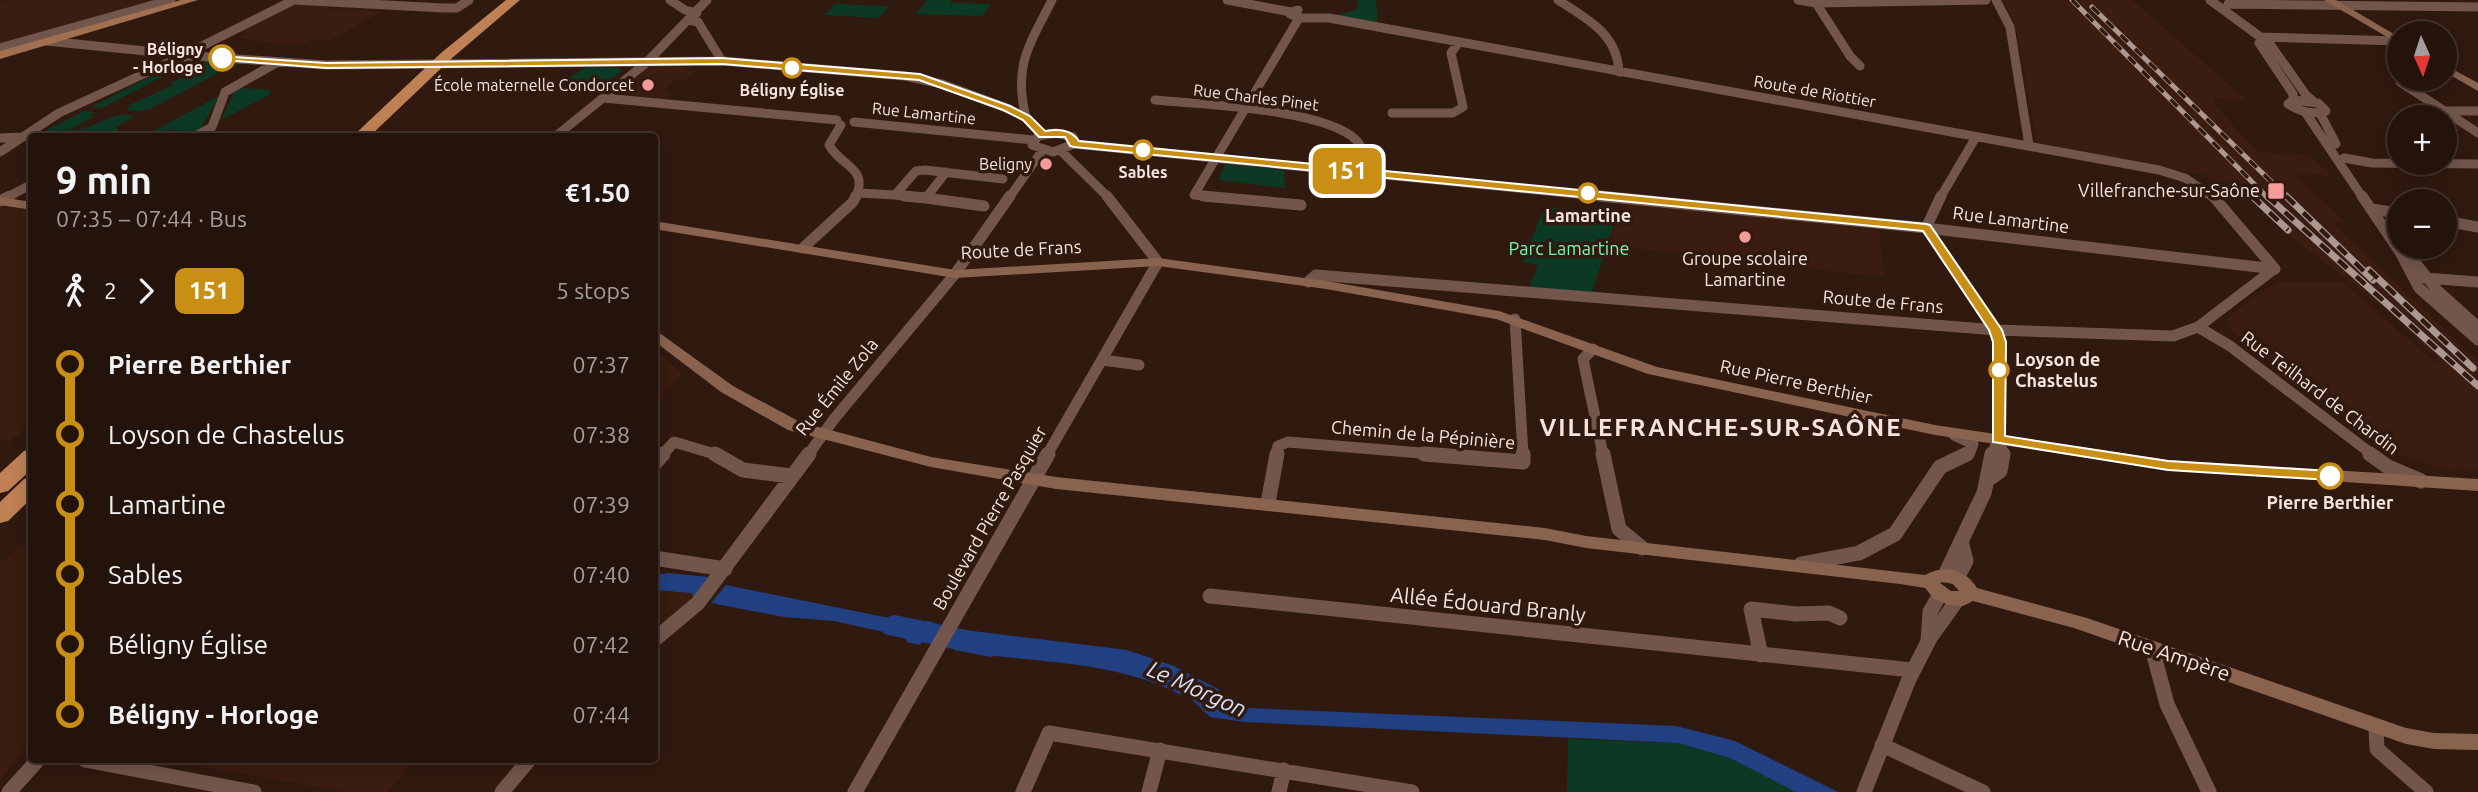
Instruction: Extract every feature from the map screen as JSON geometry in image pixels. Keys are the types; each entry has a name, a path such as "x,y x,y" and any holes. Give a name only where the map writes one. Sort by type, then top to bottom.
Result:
{"highway":[{"path":"364,133 446,56 514,0"},
{"path":"385,133 466,55 530,1"},
{"path":"0,486 28,459"},
{"path":"1,514 28,488"}],"main road":[{"path":"0,52 182,0"},
{"path":"44,39 71,40 193,0"}],"street":[{"path":"44,39 171,0"},
{"path":"29,133 59,113 176,57 193,53 294,0 457,8 469,0"},
{"path":"670,0 685,10 698,11"},
{"path":"560,133 646,63 707,0"},
{"path":"1052,0 1022,59 1022,98 1026,118 1038,137 1034,147 1042,151 1065,155 1091,145"},
{"path":"1227,0 1297,13"},
{"path":"1299,0 1297,13 1246,110 1194,195 1301,205"},
{"path":"1558,0 1612,39 1620,58 1619,72"},
{"path":"1798,0 1816,3 1986,0"},
{"path":"1996,0 2010,27 2029,145"},
{"path":"2210,0 2273,47 2305,95 2326,109 2320,113 2305,112 2289,104 2288,102 2293,100 2314,102"},
{"path":"2225,2 2264,33 2259,43 2294,96 2293,100"},
{"path":"2225,2 2478,7"},
{"path":"1816,3 1850,56 1860,66"},
{"path":"2333,3 2387,34"},
{"name":"Route de Riottier","path":"1297,13 2159,170 2185,178 2213,196 2275,269"},
{"path":"690,20 698,22 722,61"},
{"path":"2261,38 2387,40"},
{"path":"71,40 176,57"},
{"path":"1392,113 1453,113 1463,107 1451,52 1460,42"},
{"path":"193,53 277,63 722,61 920,77 1002,106 1026,118"},
{"path":"201,133 212,127 225,92 277,63"},
{"path":"2457,75 2478,88"},
{"path":"2414,91 2435,105"},
{"path":"604,98 839,122 829,145 836,156 855,170 860,179 859,192 853,202 803,248"},
{"path":"1002,106 1022,98"},
{"name":"Rue Charles Pinet","path":"1155,100 1309,118 1345,131 1358,141 1363,154 1362,172"},
{"path":"2457,111 2478,111"},
{"path":"2305,112 2387,226"},
{"path":"2320,113 2419,288 2478,340"},
{"path":"2457,119 2478,133"},
{"name":"Rue Lamartine","path":"839,122 1038,137 1056,132 1069,135 1074,144 1926,228 2275,269"},
{"path":"0,152 28,134"},
{"path":"0,138 23,137"},
{"path":"1867,791 1912,670 1928,641 1950,587 1966,561 1962,545 1990,478 2000,471 2004,458 1998,439 2000,342 1996,330 1926,228 1947,184 1976,137"},
{"path":"1065,155 1074,144"},
{"name":"Rue Émile Zola","path":"658,637 698,603 724,571 823,434 956,274 1042,151"},
{"path":"1065,155 1115,204 1158,262"},
{"path":"2344,158 2372,163 2478,164"},
{"path":"895,195 916,171 1003,179"},
{"path":"926,198 946,172"},
{"path":"0,201 28,186"},
{"path":"859,192 984,206"},
{"path":"28,200 0,201 28,205"},
{"path":"2374,209 2387,212"},
{"name":"Route de Frans","path":"658,226 956,274 1158,262 1308,282 1996,330 2173,337 2198,327 2260,277 2275,269"},
{"path":"2473,226 2478,236"},
{"path":"2412,259 2428,279 2478,327"},
{"name":"Boulevard Pierre Pasquier","path":"855,792 1158,262"},
{"path":"2414,277 2478,282"},
{"name":"Rue Pierre Berthier","path":"1333,282 1515,319 1653,371 1935,430 2168,465 2478,485"},
{"name":"Chemin de la Pépinière","path":"1268,503 1278,446 1287,442 1523,462 1515,319"},
{"name":"Rue Teilhard de Chardin","path":"2198,327 2230,346 2388,467 2424,482"},
{"name":"Rue Ampère","path":"658,336 727,389 794,426 930,462 1033,480 1268,503 1545,534 1586,542 1899,576 2000,600 2152,648 2376,727 2434,741 2478,742"},
{"path":"1593,349 1583,359 1619,529 1642,548"},
{"path":"1102,360 1139,365"},
{"path":"1791,565 1822,562 1858,553 1895,534 1940,467 1970,452 1973,444 1970,440 1935,430"},
{"path":"658,460 674,442 714,453 743,470 791,476"},
{"path":"658,559 724,571"},
{"name":"Allée Édouard Branly","path":"1210,596 1912,670"},
{"path":"1761,655 1751,608 1796,614 1829,613 1840,618"},
{"path":"2152,648 2155,670 2185,743 2209,792"},
{"path":"2376,727 2377,749 2426,792"},
{"path":"1023,792 1049,733 1416,791"},
{"path":"1882,745 1983,792"},
{"path":"1149,792 1160,750"},
{"path":"9,792 35,763"},
{"path":"101,763 254,792"},
{"path":"502,792 526,763"},
{"path":"1279,792 1284,770"}],"shaded area":[{"path":"164,0 0,47 0,2"},
{"path":"2002,0 2132,0 2247,100 2214,99 2215,105 2258,152 2309,155 2333,176 2295,174 2345,222 2332,222 2478,361 2478,471 2438,468 2394,452 2243,343 2230,330 2226,319 2250,299 2279,281 2342,281 2435,362 2440,362 2384,307 2289,236 2236,184 2213,183 2205,175 2037,145 2016,27"},
{"path":"301,4 325,5 330,9 383,11 329,41 314,39 304,44 280,44 238,38 248,33 239,32 286,7"},
{"name":"École maternelle Condorcet","path":"656,66 691,67 681,77 690,70 698,70 683,82 676,80 662,92 670,94 664,99 619,92 646,69"},
{"name":"Groupe scolaire Lamartine","path":"1622,203 1879,230 1885,277 1608,245"},
{"path":"0,207 28,209 28,425 9,443 3,439 0,442"},
{"path":"658,353 683,374 658,398"},
{"path":"28,540 28,745 0,780 0,563"},
{"path":"658,590 691,593 694,597 658,627"},
{"path":"177,763 413,763 388,792 349,792"}],"green space":[{"path":"927,0 991,4 982,16 916,14"},
{"path":"1357,0 1376,0 1378,24 1336,16 1358,9"},
{"path":"835,4 889,6 879,18 824,15"},
{"path":"198,61 238,65 227,68 152,108 126,110 131,107 127,106 174,85 171,83 192,72 175,70 102,108 91,107 171,66"},
{"path":"586,67 619,68 622,71 602,86 561,83"},
{"path":"243,88 270,90 271,94 221,120 235,91"},
{"path":"219,96 199,132 169,130 150,133"},
{"path":"84,111 95,112 89,115 94,116 69,130 86,128 117,116 134,116 116,127 119,130 116,133 41,133"},
{"path":"1226,164 1284,170 1285,188 1218,180"},
{"name":"Parc Lamartine","path":"1545,206 1616,218 1592,292 1529,288 1538,265 1522,262"},
{"path":"1568,739 1678,743 1730,758 1796,792 1567,792"}],"water":[{"path":"658,574 708,577 694,597 691,593 658,590"},
{"path":"726,585 924,625 926,621 933,622 920,645 907,642 906,637 834,621 784,617 711,603"},
{"path":"965,630 1127,650 1174,666 1220,690 1218,693 1247,708 1676,726 1735,741 1838,792 1796,792 1730,758 1678,743 1244,722 1210,717 1185,693 1181,695 1127,674 954,650"}],"waterway":[{"name":"Le Morgon","path":"895,626 990,646"}],"railway":[{"path":"2072,0 2268,198"},
{"path":"2092,7 2288,198"},
{"path":"2245,189 2252,196"},
{"path":"2252,196 2288,230"},
{"path":"2267,196 2478,386"},
{"path":"2286,196 2373,280"},
{"path":"2369,270 2473,368"}],"bus line":[{"name":"151","path":"222,58 326,65 722,61 920,77 1007,108 1026,118 1042,135 1056,132 1069,135 1073,137 1074,144 1926,228 1996,330 2000,342 1998,439 2168,465 2330,476"}],"place":[{"name":"Béligny - Horloge","path":"222,58"},
{"name":"Béligny Église","path":"792,68"},
{"name":"École maternelle Condorcet","path":"648,85"},
{"name":"Sables","path":"1143,150"},
{"name":"Beligny","path":"1046,164"},
{"name":"Villefranche-sur-Saône","path":"2276,191"},
{"name":"Lamartine","path":"1588,193"},
{"name":"Groupe scolaire Lamartine","path":"1745,237"},
{"name":"Loyson de Chastelus","path":"1999,370"},
{"name":"Pierre Berthier","path":"2330,476"}],"district":[{"name":"VILLEFRANCHE-SUR-SAÔNE","path":"1721,428"}]}
